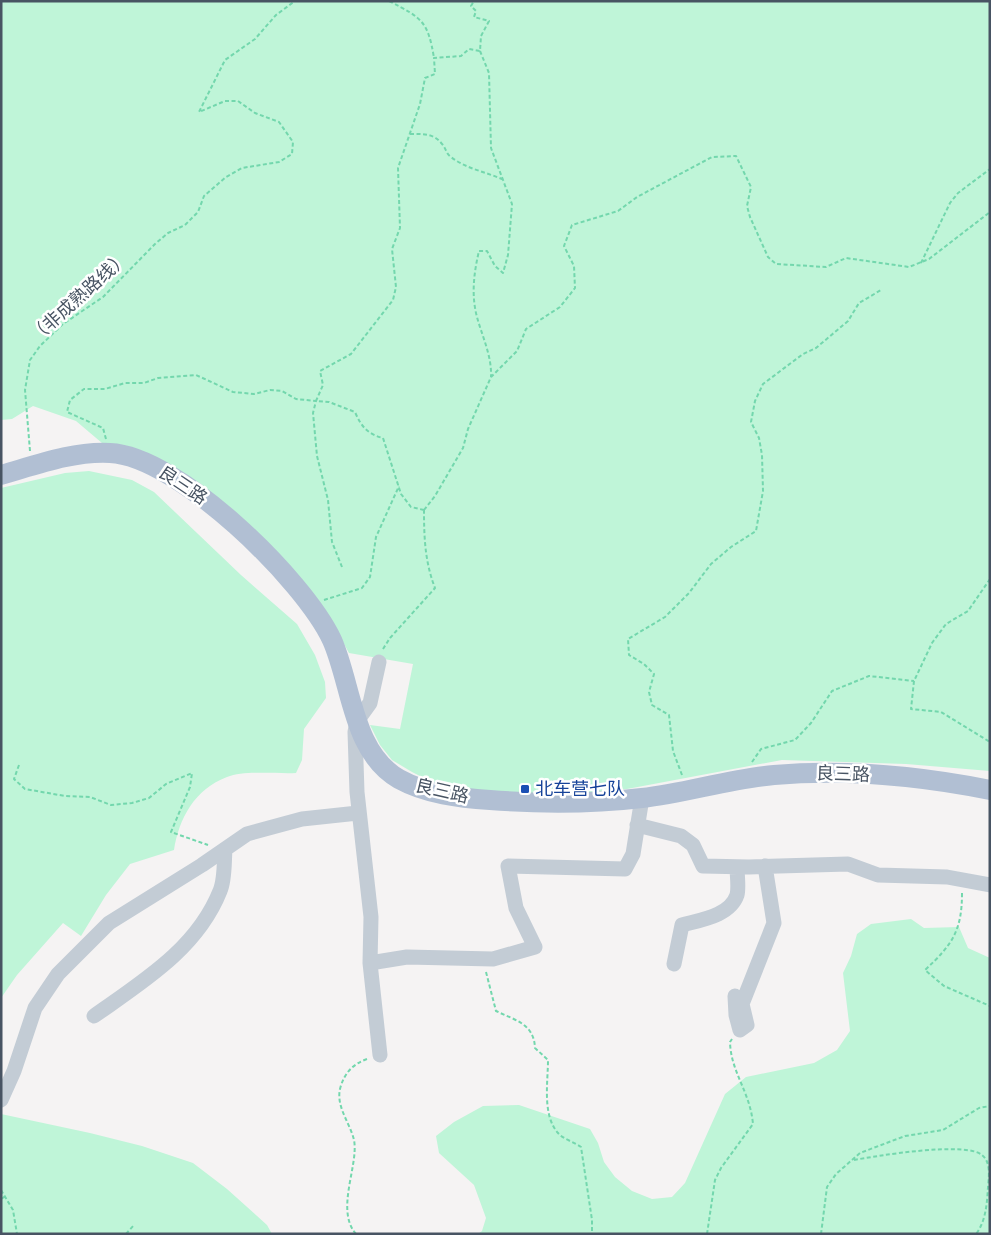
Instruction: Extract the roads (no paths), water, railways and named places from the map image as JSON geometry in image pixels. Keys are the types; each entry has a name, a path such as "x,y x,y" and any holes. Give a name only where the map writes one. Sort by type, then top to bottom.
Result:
{"main road":[{"name":"良三路","path":"1,475 66,457 110,453 145,461 172,475 200,495 270,557 309,603 332,640 357,721 366,741 384,767 396,778 417,788 466,798 524,803 587,803 642,798 737,780 797,773 837,772 878,775 990,790"}],"street":[{"path":"379,662 370,703 357,721 354,751 358,813 371,917 370,963 380,1054"},
{"path":"370,963 407,957 493,960 535,947 516,908 508,866 626,869 633,854 642,798"},
{"path":"1,1100 14,1071 35,1008 58,974 109,923 247,834 302,819 358,813"},
{"path":"637,825 681,836 692,846 703,866 848,864 878,875 962,880 990,884"},
{"path":"94,1016 162,968 201,925 221,890 225,849"},
{"path":"735,996 736,1015 740,1030 747,1025 742,1004 774,923 765,866"},
{"path":"674,964 682,925 707,918 724,910 737,895 737,867"}],"place":[{"name":"北车营七队","path":"525,789"}]}
